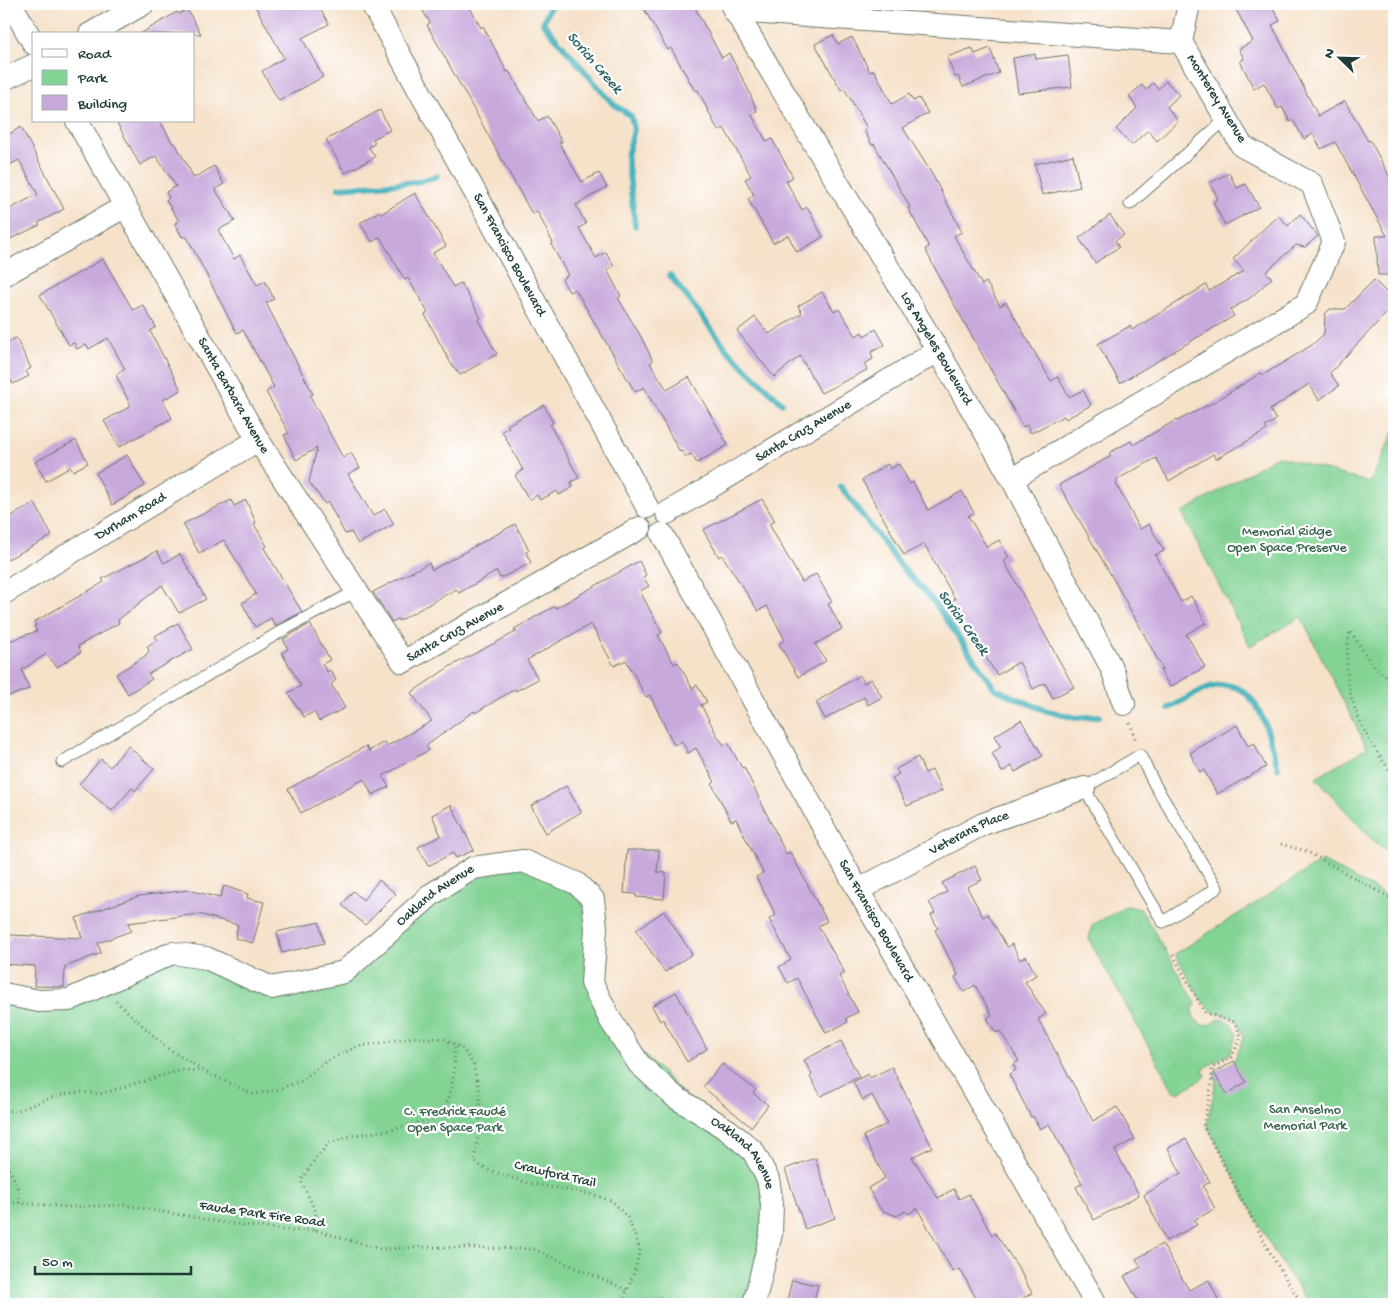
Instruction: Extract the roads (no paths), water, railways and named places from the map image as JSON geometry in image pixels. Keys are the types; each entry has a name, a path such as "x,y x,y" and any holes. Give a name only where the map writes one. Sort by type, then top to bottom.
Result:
{"street":[{"path":"11,4 32,41"},
{"path":"94,32 143,4"},
{"name":"San Francisco Boulevard","path":"372,4 651,516 669,524 662,534 858,890 1096,1304"},
{"path":"1181,42 1189,4"},
{"name":"Monterey Avenue","path":"733,7 1181,42 1242,146 1312,184 1334,242 1306,304 1012,479"},
{"name":"Los Angeles Boulevard","path":"733,7 1012,479 1112,669 1124,704"},
{"path":"4,79 32,66"},
{"name":"Santa Barbara Avenue","path":"77,122 258,440 403,662"},
{"path":"4,275 124,207"},
{"name":"Santa Cruz Avenue","path":"403,662 651,516 938,351"},
{"name":"Durham Road","path":"4,594 258,440"},
{"name":"Veterans Place","path":"858,890 983,824 1084,788"},
{"name":"Oakland Avenue","path":"4,994 39,1001 69,1000 172,953 206,958 272,988 344,972 432,894 473,868 523,861 576,883 593,899 596,928 592,983 639,1064 675,1097 728,1130 753,1151 768,1179 772,1204 771,1234 754,1304"}],"lane":[{"path":"1130,204 1226,119"},
{"path":"62,762 285,629 356,591"},
{"path":"1140,755 1155,784 1217,888 1163,922 1084,788 1140,755"}],"waterway":[{"name":"Sorich Creek","path":"551,4 543,23 613,104 631,116 634,130 627,156 635,226"},
{"path":"339,188 417,182 437,176"},
{"name":"Sorich Creek","path":"670,275 729,352 782,403"},
{"name":"Sorich Creek","path":"841,487 899,564 935,603 995,689 1044,710 1076,718 1099,716"},
{"name":"Sorich Creek","path":"1169,708 1214,686 1229,685 1242,690 1252,699 1260,712 1271,741 1278,768"}],"park label":[{"name":"Memorial Ridge Open Space Preserve","path":"1287,540"},
{"name":"San Anselmo Memorial Park","path":"1305,1118"},
{"name":"C. Fredrick Faudé Open Space Park","path":"455,1120"}]}
